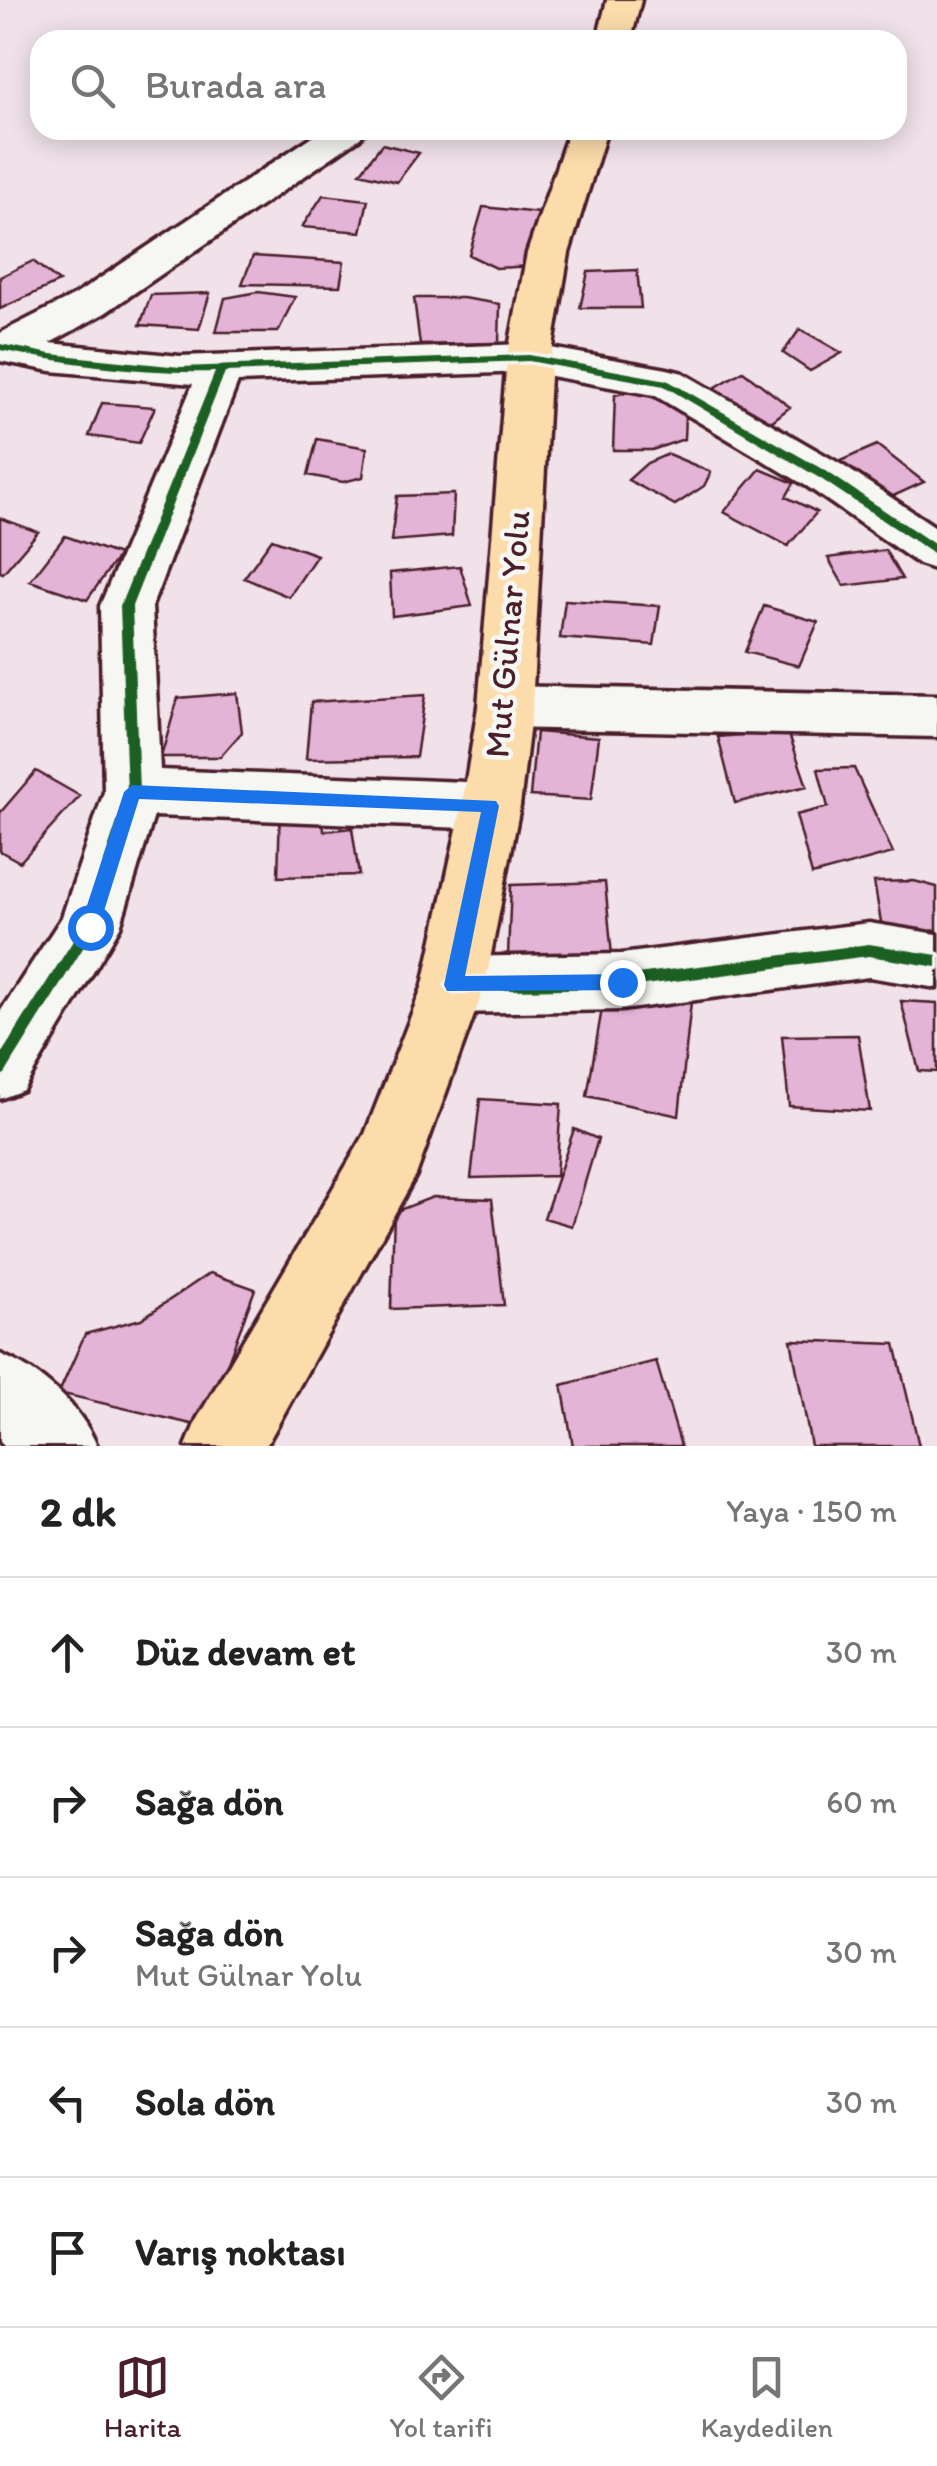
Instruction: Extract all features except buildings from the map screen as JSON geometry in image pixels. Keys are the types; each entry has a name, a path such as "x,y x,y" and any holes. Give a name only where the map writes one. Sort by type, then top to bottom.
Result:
{"main road":[{"path":"616,30 624,0"},
{"name":"Mut Gülnar Yolu","path":"224,1446 392,1152 454,985 490,806 505,707 529,358 548,253 585,140"}],"street":[{"path":"3,361 333,140"},
{"path":"3,361 51,357 180,370 529,358 667,383 825,476 937,552"},
{"path":"0,1069 90,927 132,792 126,606 221,368"},
{"path":"505,707 937,716"},
{"path":"132,792 490,806"},
{"path":"454,985 622,982 870,950 937,961"},
{"path":"0,1390 58,1446"}],"cycle path":[{"path":"0,347 51,357 180,370 529,358 667,383 825,476 937,552"},
{"path":"0,1069 89,927 133,792 126,606 221,369"},
{"path":"454,985 621,982 869,950 937,961"}],"route":[{"path":"90,927 132,792 490,806 454,985 622,982"}]}
